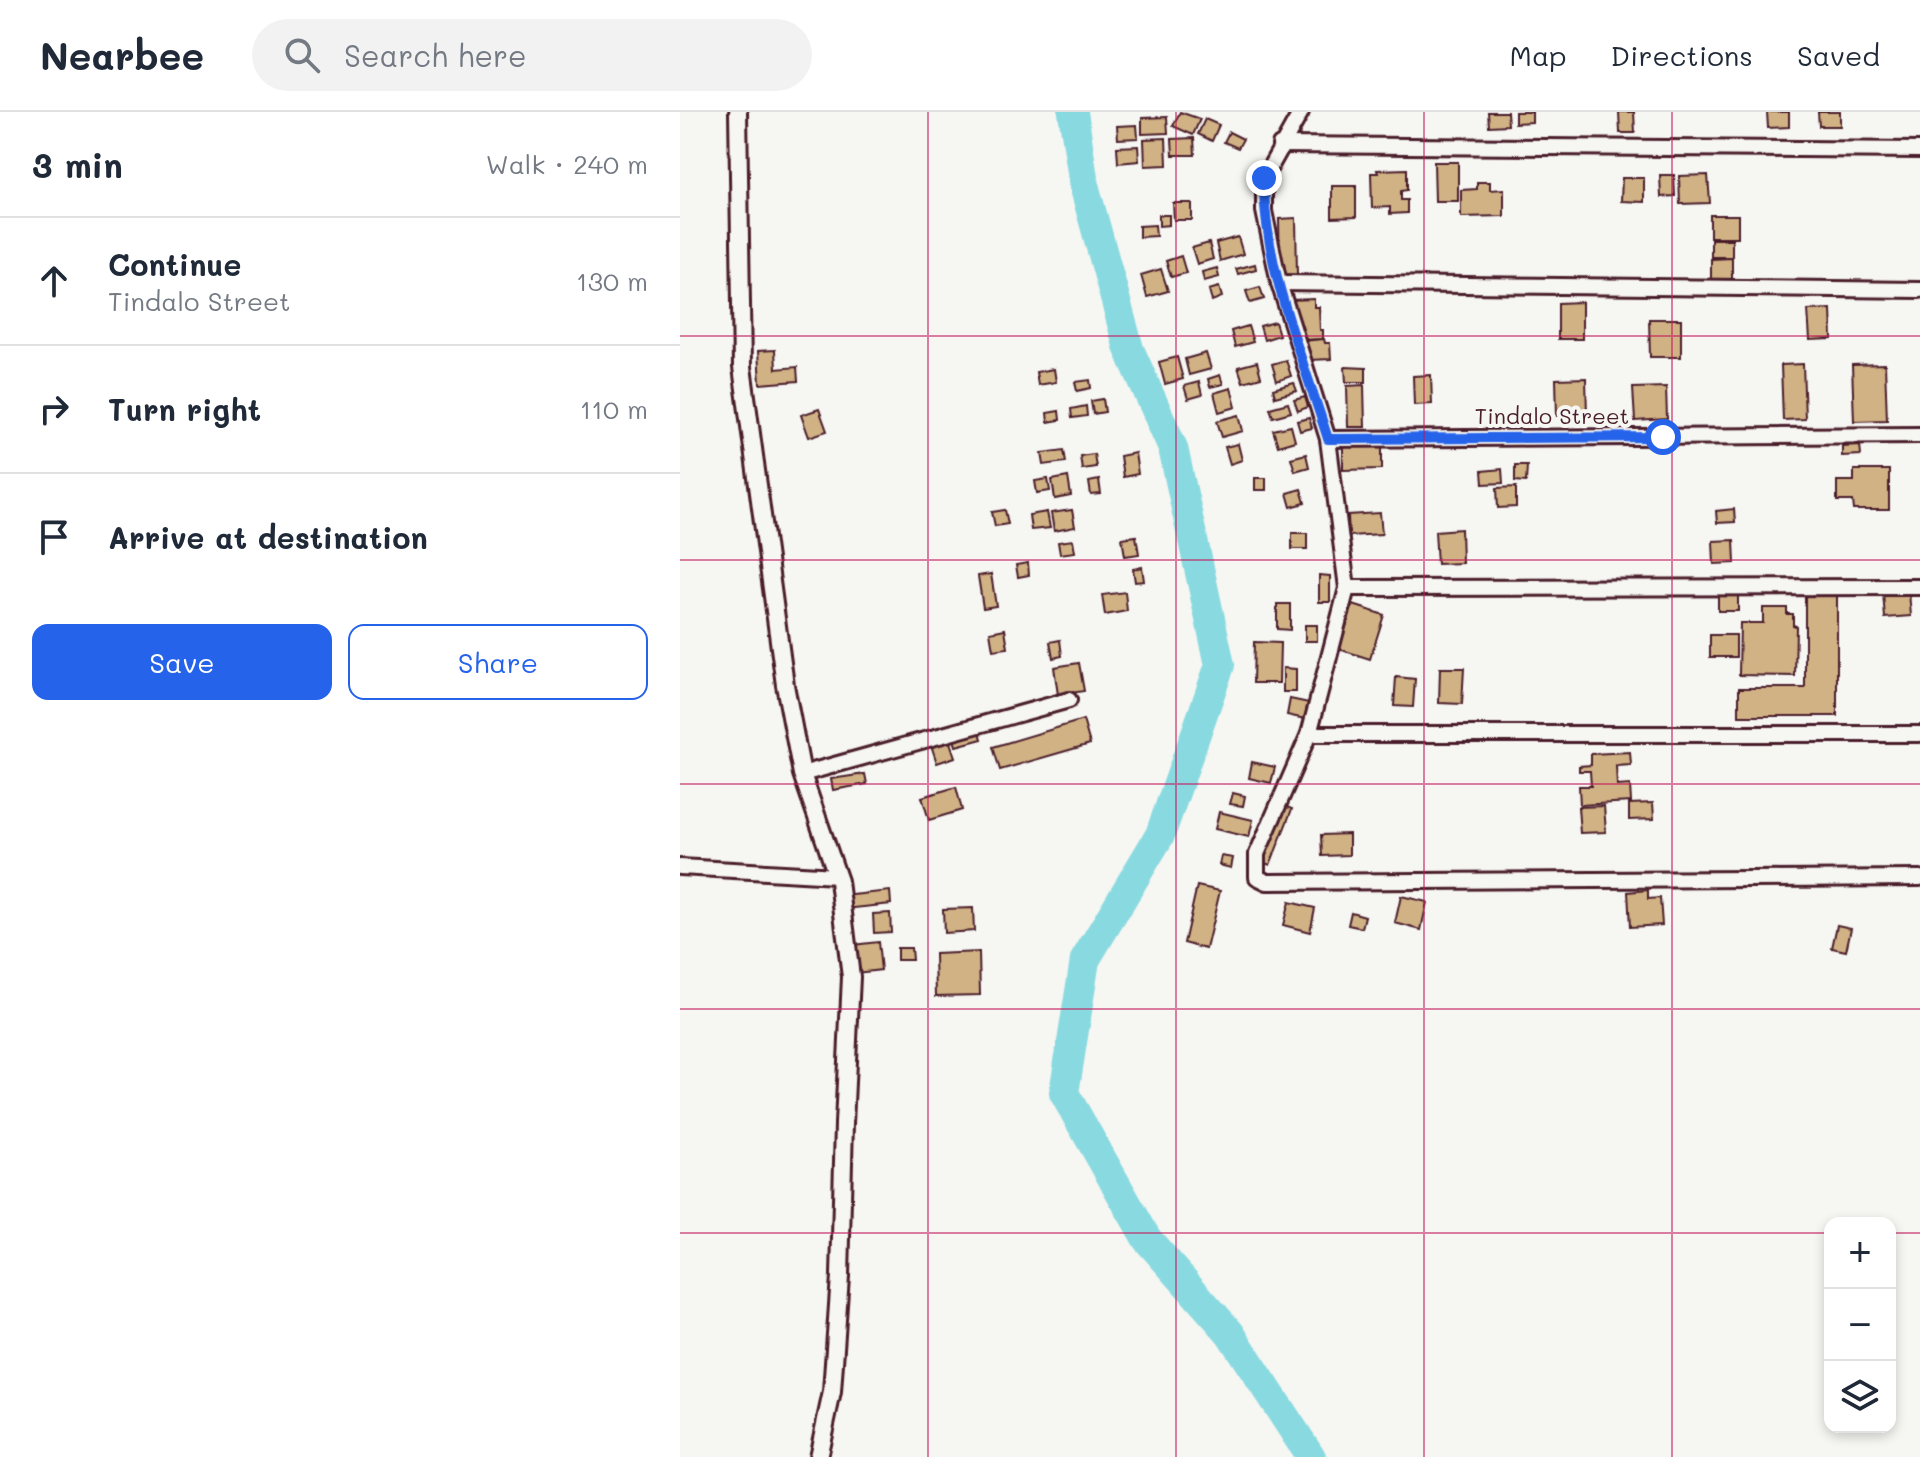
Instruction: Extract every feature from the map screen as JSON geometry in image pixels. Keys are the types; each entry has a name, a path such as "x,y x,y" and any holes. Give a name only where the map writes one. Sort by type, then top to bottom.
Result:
{"street":[{"path":"738,112 742,367 785,685 802,774 837,876 851,977 840,1276 832,1392 818,1457"},
{"path":"1301,112 1264,178 1264,211 1279,283 1328,439 1347,588 1309,734 1257,854 1257,877 1267,882 1920,878"},
{"path":"1280,145 1920,150"},
{"path":"1279,283 1920,290"},
{"name":"Tindalo Street","path":"1328,439 1920,435"},
{"path":"1347,588 1920,587"},
{"path":"802,774 1069,700"},
{"path":"1309,734 1920,734"},
{"path":"680,867 837,876"}],"building":[{"path":"1180,112 1200,119 1193,135 1173,126"},
{"path":"1488,112 1507,112 1508,125 1489,126"},
{"path":"1515,112 1532,112 1532,122 1515,123"},
{"path":"1619,112 1634,112 1635,133 1620,133"},
{"path":"1767,112 1789,112 1789,127 1768,128"},
{"path":"1818,112 1840,112 1840,126 1819,126"},
{"path":"1167,117 1168,133 1142,134 1142,118"},
{"path":"1205,119 1219,125 1212,141 1198,134"},
{"path":"1137,125 1138,138 1118,139 1117,126"},
{"path":"1229,132 1243,139 1238,148 1224,142"},
{"path":"1166,138 1167,165 1145,166 1144,139"},
{"path":"1194,138 1195,155 1173,155 1172,139"},
{"path":"1138,146 1139,161 1118,163 1117,147"},
{"path":"1434,162 1458,162 1458,201 1435,201"},
{"path":"1407,169 1407,190 1401,191 1401,200 1407,200 1407,213 1390,214 1390,207 1372,208 1371,173"},
{"path":"1660,175 1674,175 1675,196 1661,197"},
{"path":"1708,175 1710,203 1680,204 1679,176"},
{"path":"1622,178 1644,178 1644,202 1621,201"},
{"path":"1477,182 1490,182 1490,190 1504,189 1504,216 1461,217 1461,190 1477,189"},
{"path":"1332,186 1356,186 1356,217 1332,218"},
{"path":"1173,203 1192,203 1192,220 1174,220"},
{"path":"1159,215 1169,215 1169,225 1159,226"},
{"path":"1710,215 1738,215 1738,237 1710,237"},
{"path":"1296,218 1297,275 1280,276 1279,219"},
{"path":"1155,225 1156,236 1139,237 1139,226"},
{"path":"1238,237 1243,254 1220,261 1216,243"},
{"path":"1711,239 1732,239 1732,257 1711,257"},
{"path":"1209,243 1213,259 1197,264 1192,248"},
{"path":"1181,256 1186,273 1171,277 1166,261"},
{"path":"1732,258 1732,280 1711,281 1711,259"},
{"path":"1255,264 1256,269 1238,274 1236,269"},
{"path":"1217,268 1219,277 1204,281 1202,272"},
{"path":"1161,269 1168,291 1147,297 1141,275"},
{"path":"1219,287 1222,297 1212,301 1209,290"},
{"path":"1260,287 1264,299 1250,303 1246,291"},
{"path":"1314,299 1314,307 1319,307 1323,339 1301,340 1290,300"},
{"path":"1582,302 1582,339 1558,339 1558,303"},
{"path":"1831,309 1832,339 1810,340 1808,310"},
{"path":"1649,319 1681,319 1681,357 1650,357"},
{"path":"1275,322 1279,335 1264,340 1260,326"},
{"path":"1248,326 1253,342 1235,347 1231,331"},
{"path":"1324,339 1325,343 1330,343 1331,359 1309,360 1302,341"},
{"path":"775,350 776,369 797,367 798,381 760,384 758,351"},
{"path":"1206,353 1211,369 1189,375 1185,359"},
{"path":"1177,357 1183,379 1165,384 1159,362"},
{"path":"1286,360 1291,376 1277,381 1272,364"},
{"path":"1257,362 1261,377 1243,382 1238,367"},
{"path":"1803,364 1805,419 1783,420 1781,365"},
{"path":"1885,364 1887,420 1854,421 1852,365"},
{"path":"1345,367 1366,368 1366,382 1346,382"},
{"path":"1054,369 1056,382 1038,385 1036,372"},
{"path":"1220,375 1223,384 1210,387 1208,379"},
{"path":"1431,375 1432,404 1414,405 1413,376"},
{"path":"1586,378 1587,415 1557,416 1556,379"},
{"path":"1090,380 1091,388 1077,391 1075,382"},
{"path":"1199,382 1202,395 1188,399 1184,386"},
{"path":"1294,383 1297,391 1275,397 1273,389"},
{"path":"1364,385 1365,427 1348,427 1347,386"},
{"path":"1666,387 1667,419 1635,421 1633,388"},
{"path":"1231,388 1236,407 1219,412 1214,393"},
{"path":"1305,397 1308,407 1298,411 1294,400"},
{"path":"1103,399 1105,412 1093,414 1091,401"},
{"path":"1288,403 1291,412 1273,417 1270,408"},
{"path":"1086,406 1087,416 1072,418 1071,409"},
{"path":"819,409 827,431 809,437 801,415"},
{"path":"1059,411 1060,420 1048,422 1047,413"},
{"path":"1239,415 1243,431 1222,437 1217,421"},
{"path":"1309,418 1312,428 1300,431 1297,421"},
{"path":"1291,426 1295,441 1278,446 1273,430"},
{"path":"1238,444 1242,460 1230,464 1225,447"},
{"path":"1860,445 1861,455 1842,456 1842,446"},
{"path":"1382,446 1382,469 1343,470 1343,447"},
{"path":"1064,450 1066,462 1044,465 1042,453"},
{"path":"1135,453 1138,474 1123,477 1120,456"},
{"path":"1094,454 1096,467 1082,469 1080,456"},
{"path":"1306,454 1309,467 1295,471 1291,458"},
{"path":"1515,465 1527,465 1526,482 1515,481"},
{"path":"1502,469 1503,483 1483,484 1482,471"},
{"path":"1854,470 1889,470 1889,510 1854,510 1853,501 1837,501 1837,481 1854,481"},
{"path":"1068,477 1071,496 1055,499 1052,480"},
{"path":"1255,478 1266,478 1266,490 1255,490"},
{"path":"1048,479 1050,491 1037,493 1035,481"},
{"path":"1099,480 1101,494 1091,495 1089,482"},
{"path":"1516,487 1516,507 1498,508 1497,488"},
{"path":"1301,489 1305,503 1291,507 1287,493"},
{"path":"1734,509 1735,522 1717,523 1716,511"},
{"path":"1005,510 1008,524 995,526 992,512"},
{"path":"1072,510 1075,527 1054,531 1051,513"},
{"path":"1047,512 1050,528 1031,530 1029,515"},
{"path":"1380,513 1382,534 1349,536 1348,515"},
{"path":"1461,529 1462,563 1437,564 1435,531"},
{"path":"1292,533 1307,533 1307,549 1292,549"},
{"path":"1136,536 1139,554 1125,556 1122,538"},
{"path":"1073,540 1075,552 1060,554 1058,542"},
{"path":"1734,540 1735,563 1714,564 1713,541"},
{"path":"1028,563 1029,575 1018,577 1016,565"},
{"path":"1142,567 1144,581 1135,582 1133,569"},
{"path":"991,574 996,606 983,608 978,576"},
{"path":"1319,575 1330,576 1330,602 1319,602"},
{"path":"1718,590 1738,590 1738,611 1718,611"},
{"path":"1805,591 1837,591 1837,716 1739,716 1739,688 1805,688"},
{"path":"1125,592 1127,611 1105,615 1102,595"},
{"path":"1909,592 1911,616 1885,618 1883,593"},
{"path":"1277,604 1290,604 1290,630 1277,629"},
{"path":"1353,605 1384,615 1370,659 1339,649"},
{"path":"1763,608 1787,608 1787,614 1793,614 1793,625 1796,626 1795,676 1739,675 1740,623 1763,623"},
{"path":"1305,625 1317,625 1317,641 1305,641"},
{"path":"1005,629 1008,648 993,650 990,632"},
{"path":"1710,635 1736,635 1736,657 1710,657"},
{"path":"1060,640 1062,656 1053,658 1050,642"},
{"path":"1254,642 1280,643 1279,683 1253,683"},
{"path":"1079,663 1084,691 1058,695 1054,667"},
{"path":"1283,668 1296,669 1296,692 1283,692"},
{"path":"1440,668 1464,668 1462,704 1439,703"},
{"path":"1396,677 1415,679 1413,707 1394,706"},
{"path":"1290,699 1309,703 1305,719 1287,715"},
{"path":"1083,720 1090,744 1000,770 993,747"},
{"path":"980,732 982,739 956,746 954,739"},
{"path":"949,739 955,757 937,763 931,745"},
{"path":"1630,752 1631,765 1616,766 1617,786 1630,785 1631,802 1580,805 1579,786 1591,786 1590,771 1579,771 1579,766 1591,765 1591,754"},
{"path":"1252,762 1275,767 1271,783 1249,778"},
{"path":"865,774 867,784 833,790 831,779"},
{"path":"956,787 962,810 929,820 922,797"},
{"path":"1233,793 1245,796 1243,806 1230,804"},
{"path":"1653,803 1654,819 1629,820 1629,804"},
{"path":"1279,804 1292,809 1270,865 1258,860"},
{"path":"1604,806 1606,832 1580,833 1578,807"},
{"path":"1219,812 1253,820 1249,837 1215,829"},
{"path":"1349,834 1349,855 1322,856 1321,835"},
{"path":"1221,856 1233,858 1231,868 1219,865"},
{"path":"1197,886 1220,891 1206,949 1184,943"},
{"path":"1648,890 1648,899 1660,898 1662,925 1630,927 1628,892"},
{"path":"890,891 891,904 845,909 843,896"},
{"path":"1401,896 1427,902 1421,930 1395,923"},
{"path":"1289,902 1315,908 1310,932 1283,925"},
{"path":"973,908 974,931 944,933 943,909"},
{"path":"1351,912 1365,916 1362,928 1348,925"},
{"path":"890,913 891,932 874,933 873,914"},
{"path":"1837,925 1851,928 1846,951 1832,948"},
{"path":"878,942 881,970 856,973 853,945"},
{"path":"897,948 911,948 912,960 897,960"},
{"path":"979,952 980,995 936,996 935,954"}],"waterway":[{"path":"1073,112 1084,185 1129,349 1173,448 1220,665 1160,835 1085,960 1064,1093 1147,1239 1230,1333 1311,1457"}],"route":[{"path":"1264,178 1264,211 1279,283 1328,439 1663,437"}]}
